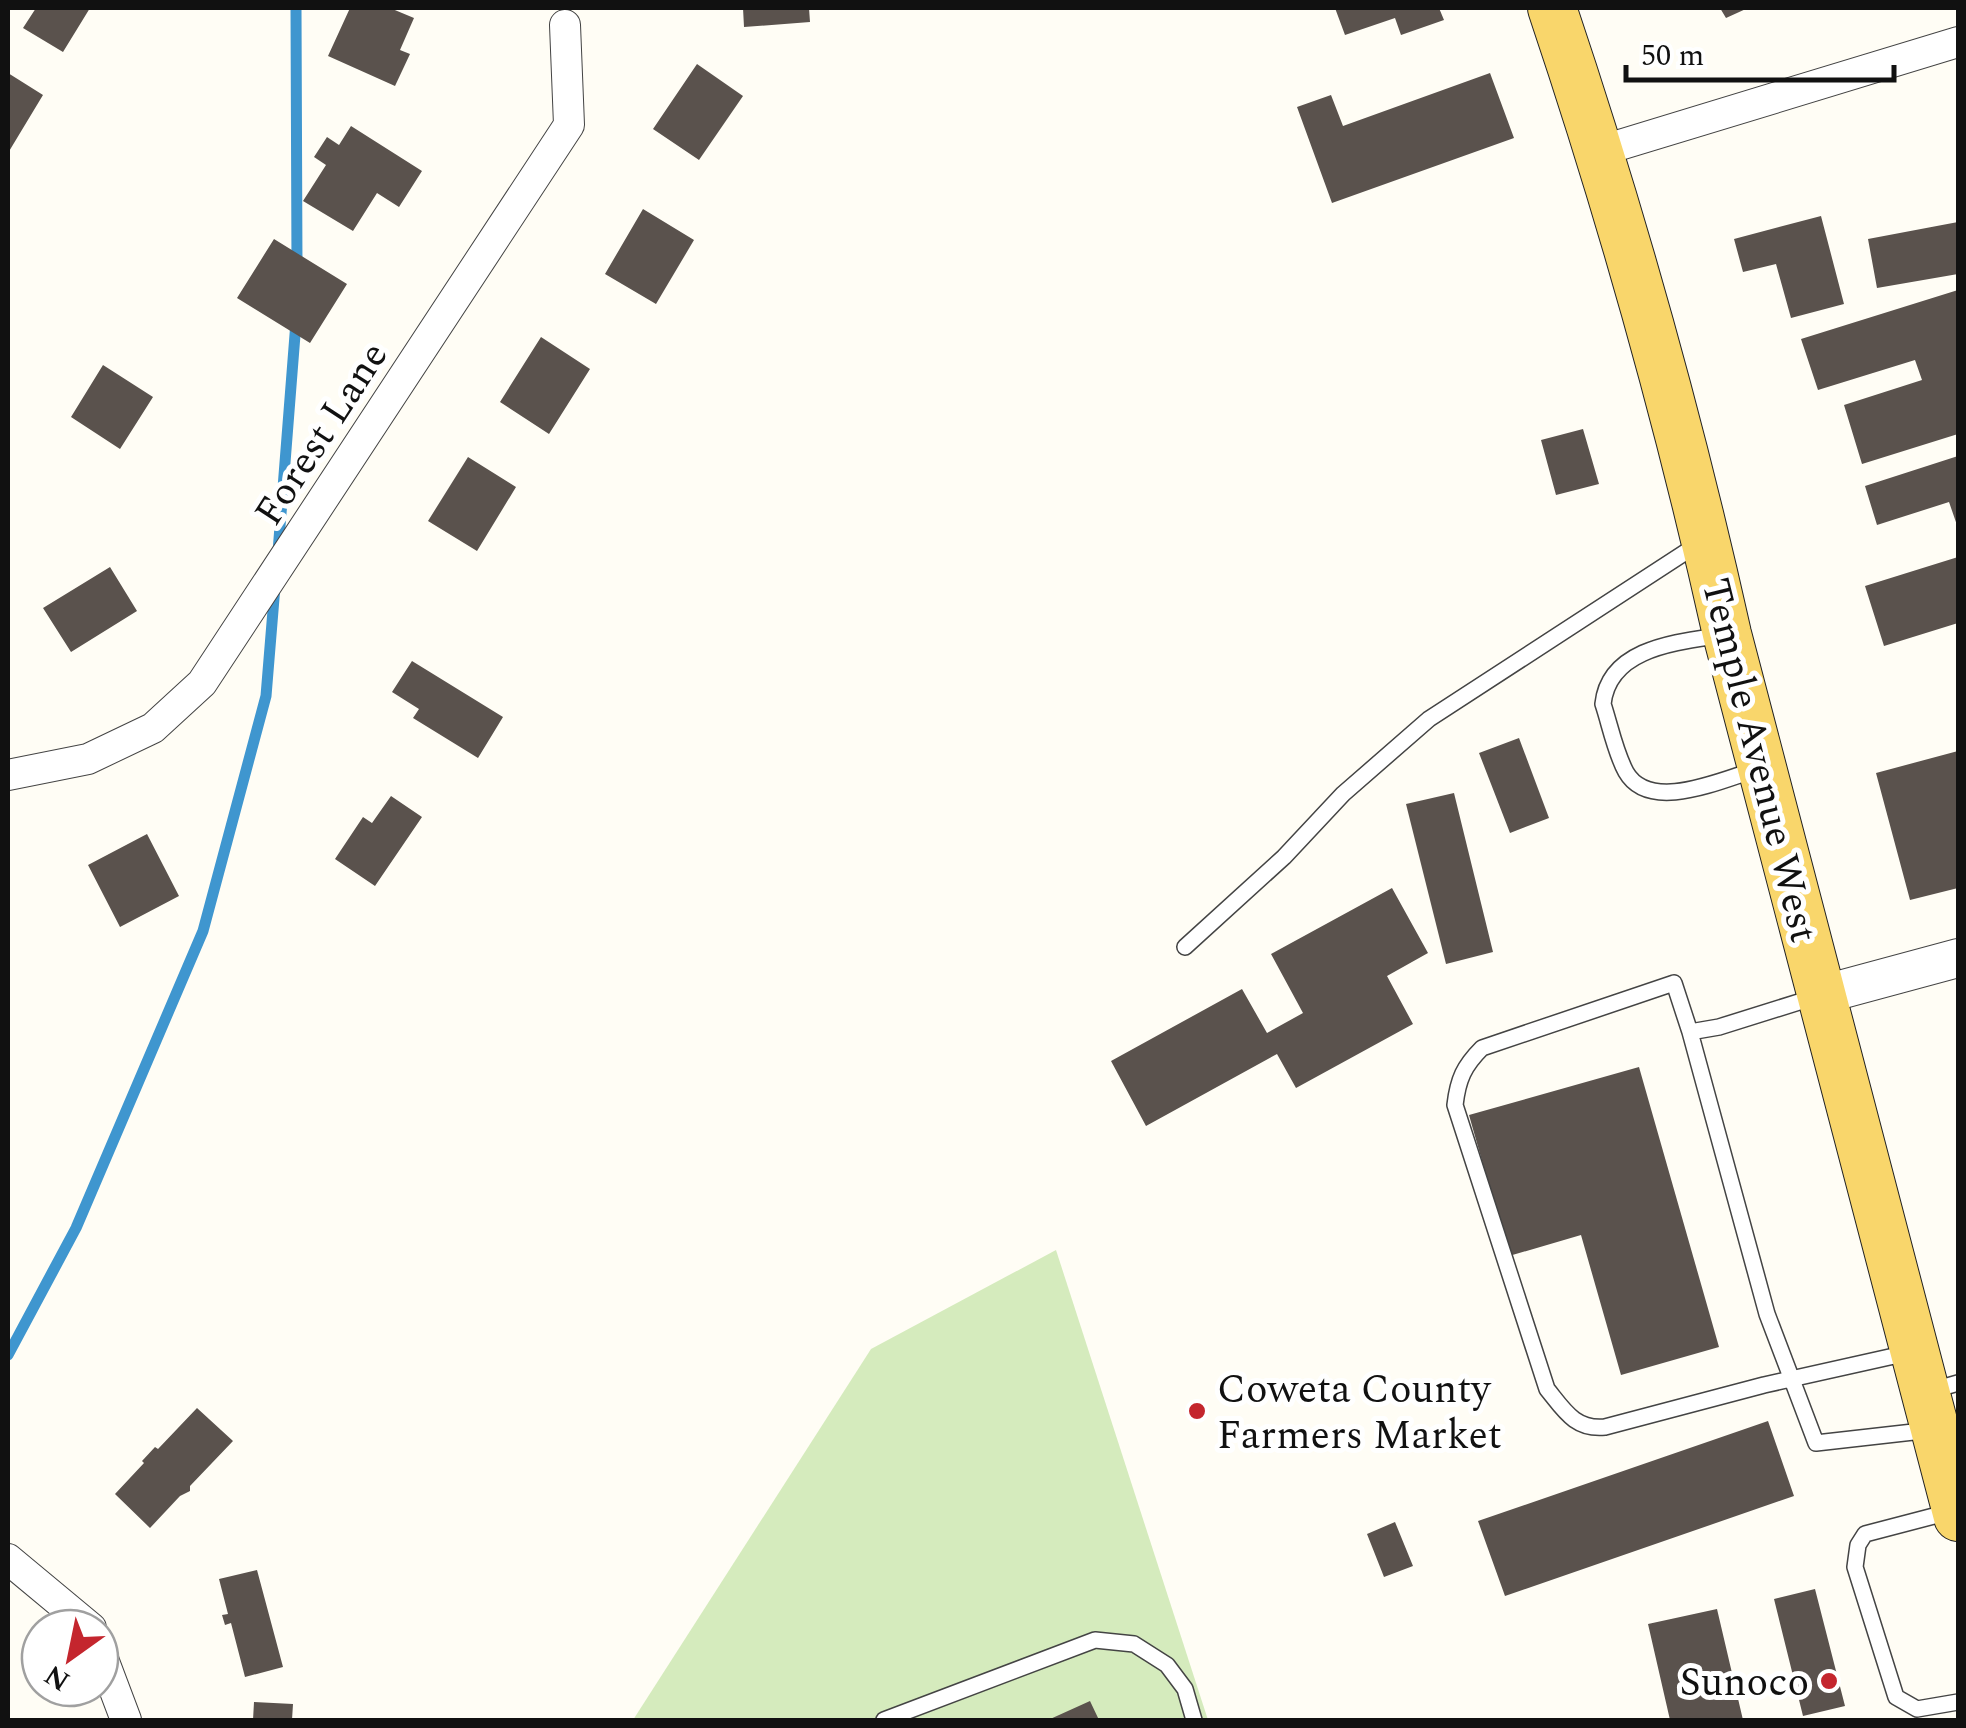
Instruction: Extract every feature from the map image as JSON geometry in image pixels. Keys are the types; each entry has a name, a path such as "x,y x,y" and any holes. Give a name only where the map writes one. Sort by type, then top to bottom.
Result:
{"main road":[{"name":"Temple Avenue West","path":"1552,8 1600,151 1706,540 1821,995 1934,1389 1958,1513"}],"street":[{"name":"Forest Lane","path":"8,775 88,759 104,752 153,728 202,683 569,125 565,25"},
{"path":"1600,151 1958,42"},
{"path":"1821,995 1958,958"},
{"path":"8,1559 68,1608"}],"lane":[{"path":"1185,947 1284,857 1343,794 1429,719 1706,540"},
{"path":"1727,634 1660,645 1619,667 1604,692 1603,704 1626,772 1640,787 1660,794 1762,768"},
{"path":"1934,1389 1792,1379 1605,1427 1590,1428 1568,1416 1547,1389 1455,1105 1458,1080 1467,1063 1482,1048 1674,983 1767,1314 1792,1379 1816,1443 1934,1389"},
{"path":"1690,1032 1720,1027 1821,995"},
{"path":"1958,1513 1865,1534 1858,1544 1856,1567 1896,1697 1917,1708 1958,1702"},
{"path":"884,1720 1095,1640 1134,1644 1166,1665 1184,1689 1194,1720"}],"green space":[{"path":"1056,1250 1208,1720 633,1720 871,1349"}],"building":[{"path":"36,8 90,8 63,52 23,28"},
{"path":"350,8 390,8 414,18 400,50 410,54 395,86 328,56"},
{"path":"743,8 809,8 810,22 744,27"},
{"path":"1335,8 1439,8 1444,20 1401,35 1395,18 1345,35"},
{"path":"1720,8 1748,8 1726,18"},
{"path":"697,64 743,96 699,160 653,129"},
{"path":"8,73 43,95 8,153"},
{"path":"1490,73 1514,138 1332,203 1297,107 1331,95 1343,126"},
{"path":"351,126 422,171 399,207 377,193 353,231 303,201 326,165 314,157 327,137 339,145"},
{"path":"643,209 694,240 656,304 605,274"},
{"path":"1821,216 1844,304 1791,318 1776,264 1743,272 1734,239"},
{"path":"1958,222 1958,274 1877,288 1868,239"},
{"path":"274,239 347,284 310,343 237,298"},
{"path":"1958,290 1958,434 1862,464 1844,405 1922,380 1915,360 1818,390 1801,339"},
{"path":"541,337 590,369 549,434 500,402"},
{"path":"103,365 153,397 120,449 71,417"},
{"path":"1583,429 1599,484 1556,495 1541,440"},
{"path":"1958,456 1958,528 1949,502 1877,525 1865,486"},
{"path":"468,457 516,487 477,551 428,521"},
{"path":"1958,557 1958,623 1884,646 1865,586"},
{"path":"110,567 137,611 71,652 43,608"},
{"path":"412,661 503,717 478,758 413,718 419,709 392,692"},
{"path":"1519,738 1549,818 1510,833 1479,753"},
{"path":"1958,751 1958,888 1910,900 1876,773"},
{"path":"1454,793 1493,952 1446,964 1406,804"},
{"path":"391,796 422,817 375,886 335,859 363,817 372,823"},
{"path":"147,834 179,896 120,927 88,865"},
{"path":"1392,888 1428,953 1387,976 1413,1024 1296,1088 1277,1054 1146,1126 1111,1061 1242,989 1267,1033 1303,1013 1271,954"},
{"path":"1639,1067 1719,1347 1621,1375 1581,1235 1509,1256 1469,1115"},
{"path":"197,1408 233,1441 190,1486 190,1491 180,1496 150,1528 115,1494 155,1447 158,1449"},
{"path":"1768,1421 1794,1496 1505,1596 1478,1521"},
{"path":"1395,1522 1413,1566 1384,1577 1367,1534"},
{"path":"257,1570 283,1667 245,1677 231,1623 225,1625 222,1615 228,1614 219,1579"},
{"path":"1815,1589 1845,1706 1803,1716 1774,1599"},
{"path":"1717,1609 1743,1720 1670,1720 1648,1624"},
{"path":"1090,1701 1099,1720 1048,1720"},
{"path":"254,1702 293,1704 292,1720 253,1720"}],"waterway":[{"path":"296,8 297,268"},
{"path":"278,552 296,322"},
{"path":"8,1355 76,1228 203,931 266,696 275,586"}],"place":[{"name":"Coweta County Farmers Market","path":"1197,1411"},
{"name":"Sunoco","path":"1829,1681"}]}
